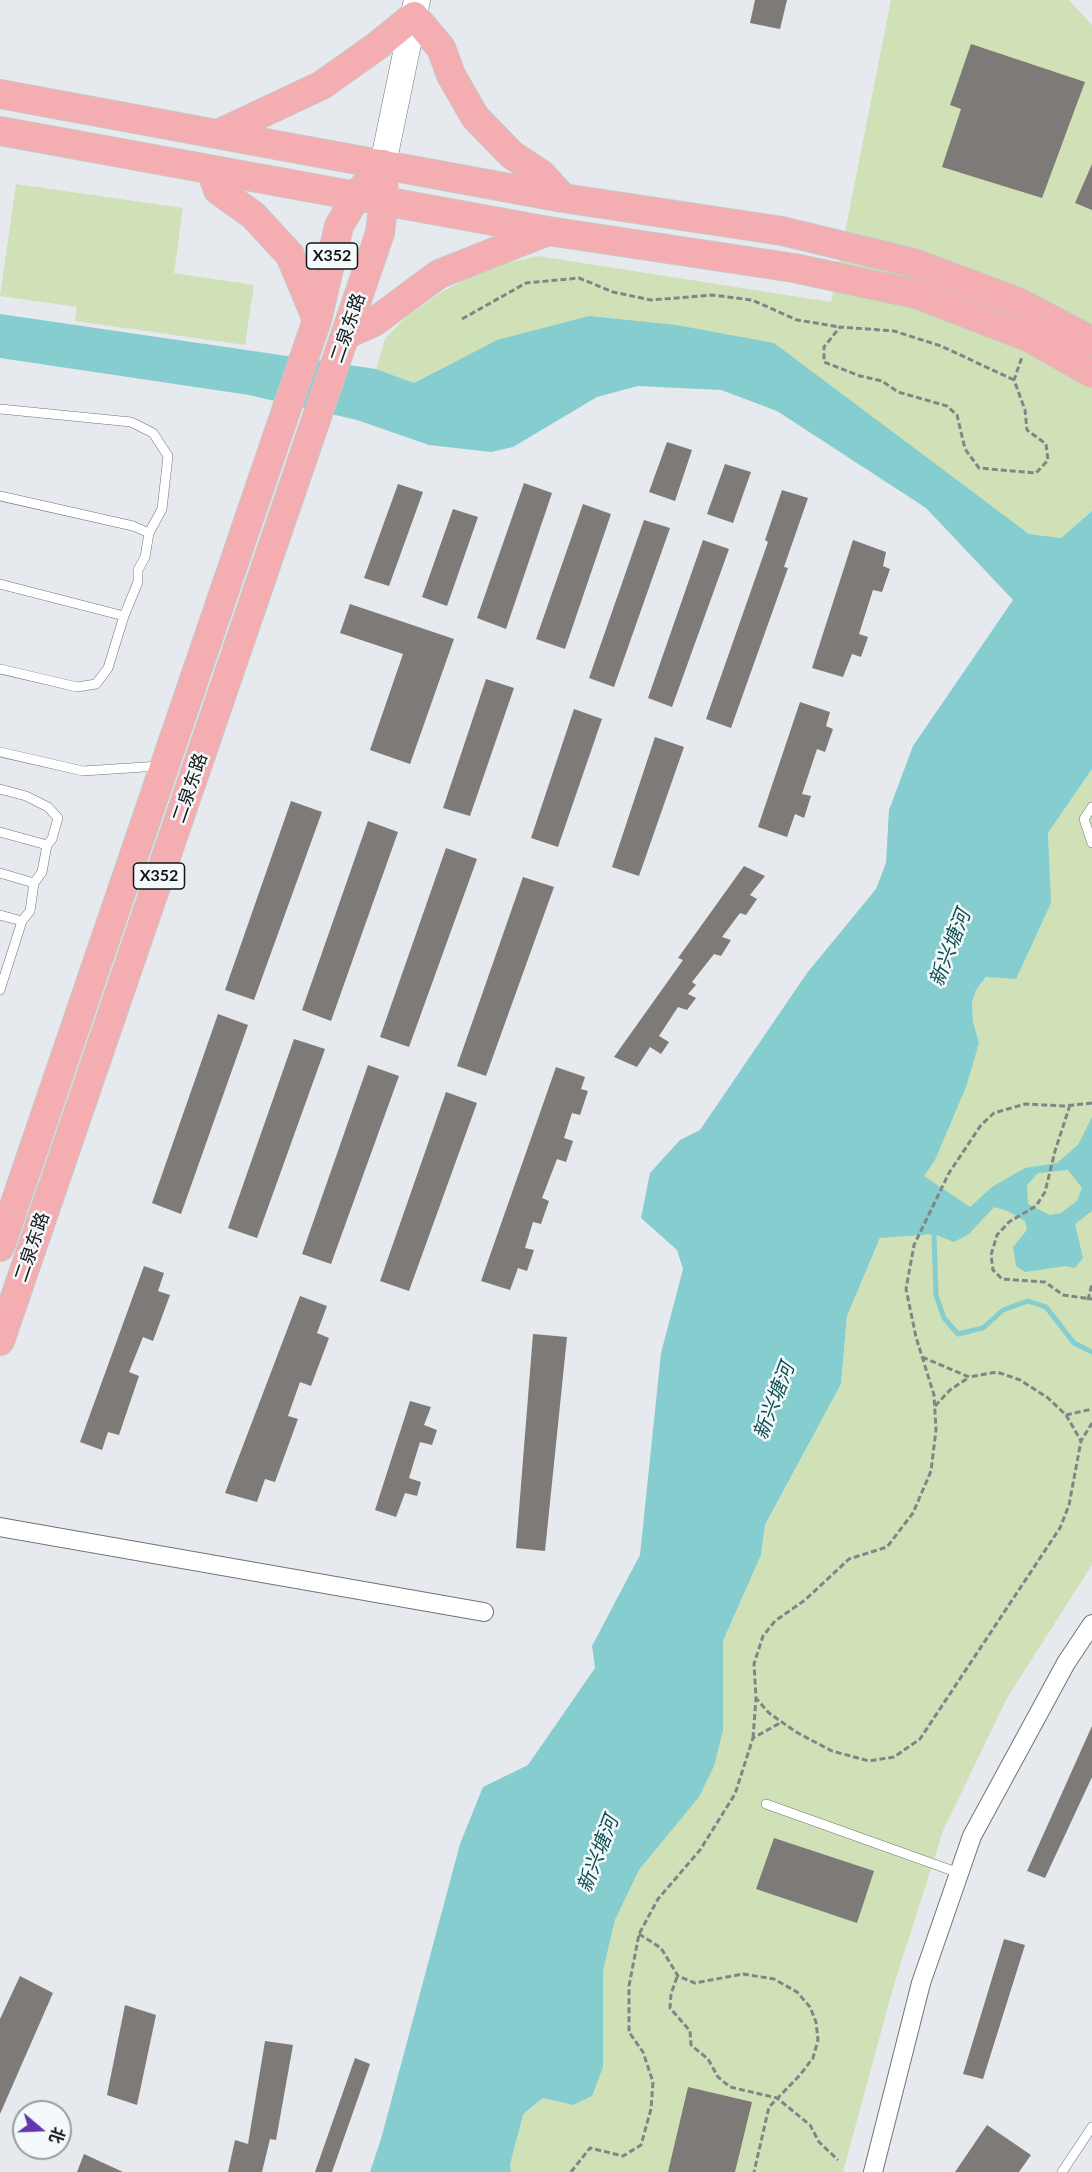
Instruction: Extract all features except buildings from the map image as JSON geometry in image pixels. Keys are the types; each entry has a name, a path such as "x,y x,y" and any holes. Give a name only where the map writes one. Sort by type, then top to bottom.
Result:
{"main road":[{"path":"218,134 322,85 377,46 415,8"},
{"path":"383,164 415,8"},
{"path":"415,8 441,48 451,75 475,117 512,155 541,174 563,198"},
{"path":"0,94 563,198 782,231 914,262 1018,302 1092,341"},
{"path":"0,131 548,231 794,268 916,294 1028,337 1092,373"},
{"name":"二泉东路","path":"0,1247 317,320 339,225 370,197 383,164"},
{"path":"210,170 218,190 253,215 290,255 317,320"},
{"name":"二泉东路","path":"0,1341 380,233 370,197"},
{"path":"347,334 374,322 439,274 548,231"}],"street":[{"path":"0,1527 484,1612"},
{"path":"873,2172 921,1983 972,1836 1066,1663 1092,1624"}],"lane":[{"path":"0,409 131,422 153,433 168,456 162,509 149,533 145,557 138,570 138,582 124,616 108,668 96,684 77,687 0,669"},
{"path":"0,496 133,526 149,533"},
{"path":"0,584 124,616"},
{"path":"0,752 83,771 165,766"},
{"path":"0,789 26,796 48,807 58,818 47,845 42,872 34,883 30,911 22,921 0,990"},
{"path":"1092,807 1084,819 1092,843"},
{"path":"0,832 47,845"},
{"path":"0,873 34,883"},
{"path":"0,915 22,921"},
{"path":"0,956 10,959"},
{"path":"765,1804 959,1873"},
{"path":"1062,2172 1092,2127"}],"path":[{"path":"462,319 526,283 579,278 614,292 651,300 712,295 752,300 797,320 840,327 894,331 941,346 1014,380"},
{"path":"840,327 824,346 825,362 860,376 882,381 897,392 947,406 957,415 965,449 979,468 1036,473 1048,460 1046,444 1027,430 1025,410 1014,380 1022,356"},
{"path":"571,2172 590,2148 623,2156 641,2145 651,2109 653,2082 643,2052 629,2032 629,1986 639,1934 658,1899 700,1850 735,1794 753,1738 756,1698 754,1664 763,1636 775,1621 805,1600 849,1559 887,1547 913,1513 932,1471 936,1430 935,1406 906,1289 914,1245 949,1173 981,1125 994,1113 1025,1104 1092,1103"},
{"path":"1070,1105 1048,1174 1045,1192 1036,1206 1009,1221 996,1235 991,1255 993,1270 1002,1279 1045,1282 1063,1295 1090,1299 1092,1284"},
{"path":"922,1357 969,1377"},
{"path":"935,1406 950,1390 969,1377 997,1372 1020,1380 1048,1398 1066,1415 1081,1441"},
{"path":"1066,1415 1092,1409"},
{"path":"756,1698 769,1713 832,1751 869,1761 894,1757 920,1739 1060,1528 1069,1505 1081,1441 1092,1423"},
{"path":"753,1738 782,1722"},
{"path":"639,1934 661,1948 678,1976 695,1983 743,1974 774,1979 797,1992 804,1999 816,2022 818,2040 813,2058 769,2107 754,2172"},
{"path":"678,1976 671,1994 670,2008 690,2031 692,2045 708,2059 718,2077 730,2087 777,2098 810,2125 819,2142 838,2160"}],"green space":[{"path":"891,0 1069,0 1092,25 1092,511 1061,538 1029,534 871,417 497,340 414,383 376,369 385,339 406,317 445,290 492,266 538,256 831,302"},
{"path":"16,184 183,208 174,273 254,285 245,345 75,321 77,307 0,296"},
{"path":"1092,769 1092,1565 1007,1698 943,1831 893,1988 843,2172 511,2172 510,2165 523,2115 543,2098 573,2105 603,2067 602,1970 615,1920 639,1870 699,1797 722,1678 723,1641 761,1555 765,1526 841,1384 847,1316 973,1022 972,1002 976,990 1050,903 1048,833"}],"water":[{"name":"新兴塘河","path":"0,314 376,369 414,383 497,340 589,316 676,325 774,343 1029,534 1061,538 1092,511 1092,769 1048,833 1051,903 1016,979 986,977 976,990 972,1002 973,1022 979,1043 966,1087 935,1160 924,1176 970,1207 992,1187 1025,1168 1057,1163 1078,1145 1092,1117 1092,1211 1075,1224 1083,1258 1075,1268 1066,1266 1025,1272 1016,1266 1013,1247 1027,1230 1025,1221 1008,1211 994,1207 969,1234 954,1242 934,1234 880,1238 847,1316 841,1384 765,1525 761,1555 723,1641 723,1730 714,1766 699,1797 639,1870 615,1920 603,1970 603,2067 592,2096 573,2105 543,2098 527,2111 523,2115 510,2165 511,2172 370,2172 381,2139 460,1844 483,1787 528,1765 595,1668 592,1646 640,1555 661,1353 683,1269 677,1250 641,1218 650,1173 680,1140 700,1130 807,973 876,889 886,863 889,810 913,746 1013,600 926,508 777,411 721,390 638,386 597,397 513,447 491,452 429,445 357,420 249,395 0,358","holes":["1068,1170 1082,1188 1077,1201 1061,1213 1050,1215 1028,1204 1027,1185 1038,1173"]}],"waterway":[{"path":"934,1234 936,1295 944,1318 958,1334 983,1328 1003,1310 1028,1301 1046,1307 1074,1343 1092,1352"}]}
